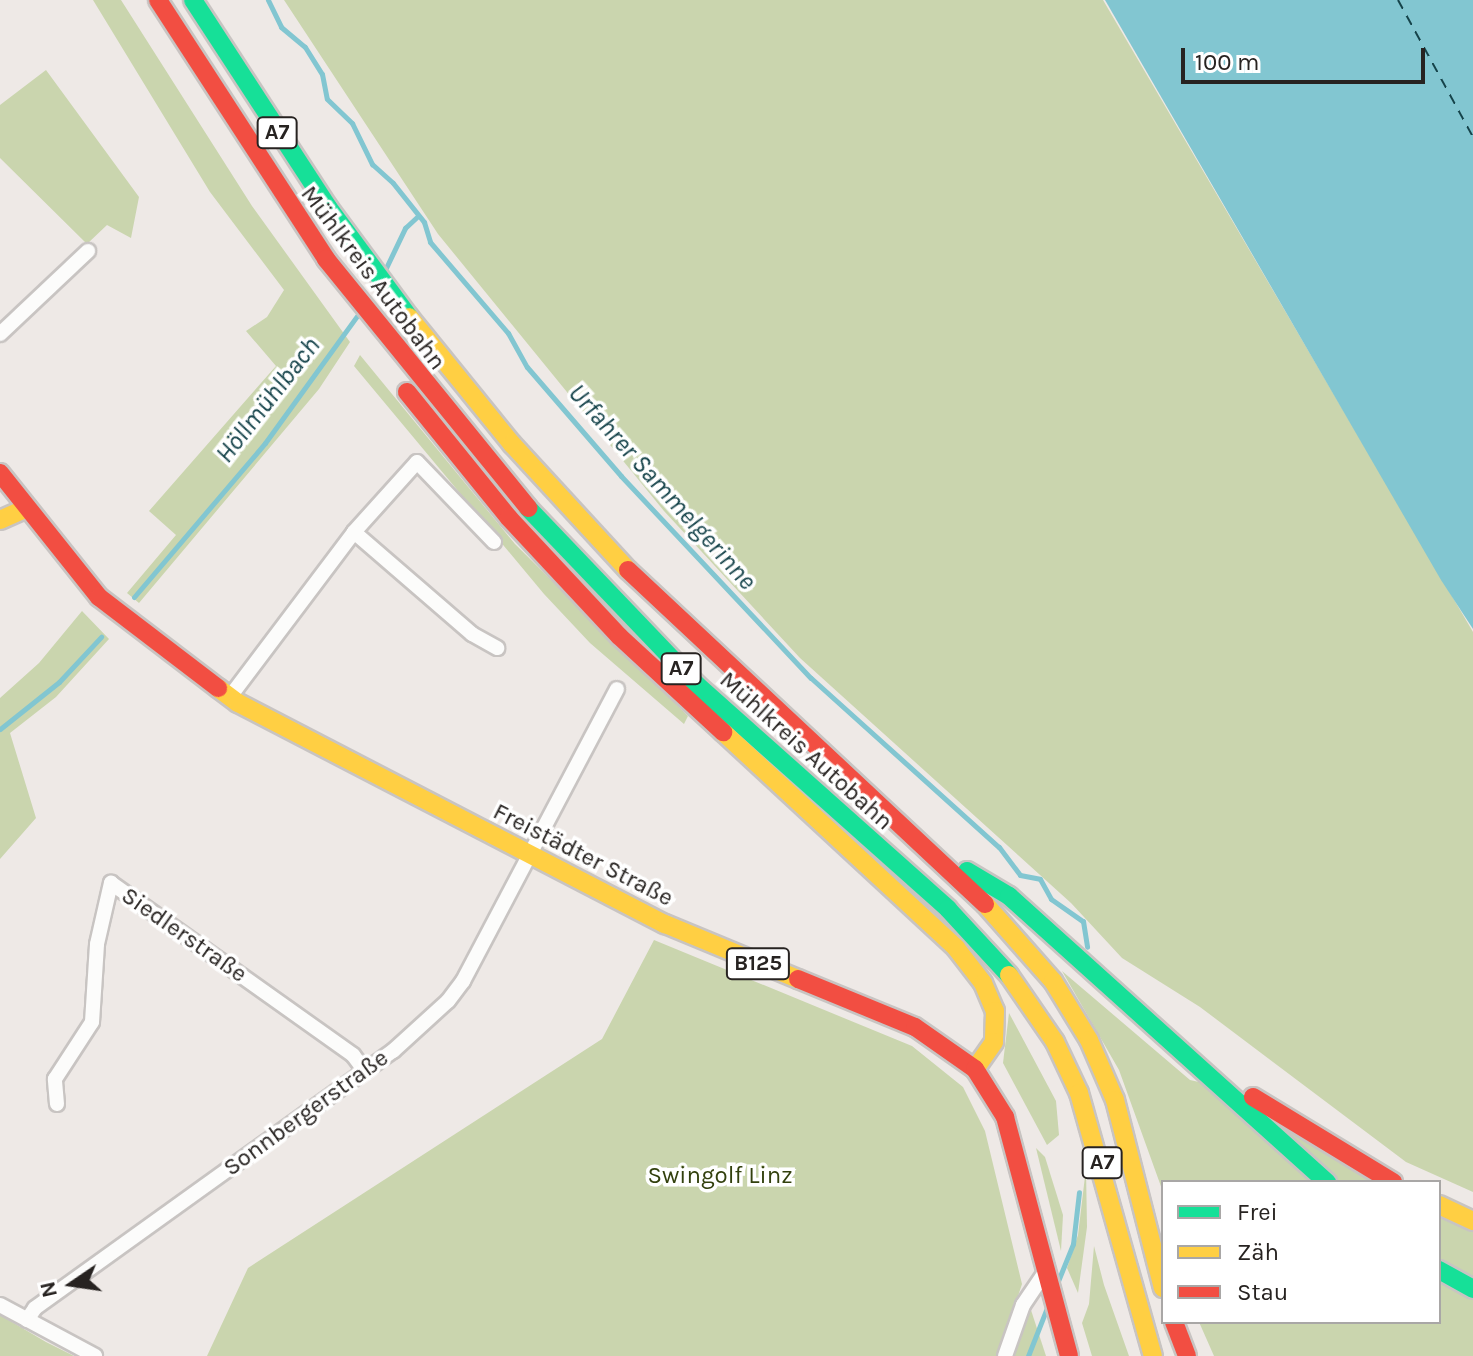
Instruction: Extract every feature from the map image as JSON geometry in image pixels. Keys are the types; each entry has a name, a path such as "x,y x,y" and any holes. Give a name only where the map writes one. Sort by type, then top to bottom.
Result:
{"main road":[{"name":"Mühlkreis Autobahn","path":"158,0 374,332 505,484 642,631 948,909 1016,983 1055,1042 1079,1093 1153,1356"},
{"name":"Mühlkreis Autobahn","path":"193,0 299,166 395,298 512,444 618,561 715,658 920,842 1018,937 1089,1040 1126,1135 1161,1280"},
{"path":"374,332 440,435 564,579 683,698 964,957 991,998 997,1022 987,1057 975,1069"},
{"name":"Freistädter Straße","path":"0,457 8,460 22,483 27,508"},
{"name":"Freistädter Straße","path":"0,473 106,604 229,698 665,924 915,1027 953,1049 975,1069 1011,1134 1045,1272"},
{"path":"0,520 27,508"},
{"path":"920,842 1009,896 1171,1038 1325,1180"},
{"path":"1171,1038 1286,1120 1390,1180"},
{"path":"1441,1206 1473,1221"},
{"path":"1441,1271 1473,1289"},
{"name":"B125","path":"1045,1272 1069,1356"},
{"path":"1175,1324 1187,1356"}],"street":[{"path":"0,334 88,251"},
{"path":"229,698 354,532 417,462 494,542"},
{"path":"354,532 472,634 497,648"},
{"name":"Sonnbergerstraße","path":"27,1320 35,1308 365,1071 456,991 617,689"},
{"name":"Siedlerstraße","path":"57,1104 55,1079 92,1022 97,944 111,883 353,1055 365,1071"},
{"path":"1005,1356 1023,1305 1045,1272"},
{"path":"0,1305 95,1356"}],"green space":[{"path":"93,0 121,0 252,206 350,342 319,389 139,603 127,593 176,535 149,511 276,366 246,331 267,317 284,290 210,192"},
{"path":"284,0 1103,0 1473,632 1473,1192 1406,1162 1200,1007 1122,958 1071,903 800,658 664,511 438,234"},
{"path":"46,70 139,197 131,238 107,225 87,244 0,158 0,105"},
{"path":"360,355 515,544 688,716 684,724 590,643 544,594 354,366"},
{"path":"82,611 109,639 56,697 10,733 36,818 0,859 0,698 39,663"},
{"name":"Swingolf Linz","path":"654,940 912,1046 963,1087 985,1131 1022,1284 998,1356 207,1356 248,1268 602,1039"},
{"path":"1062,971 1190,1080 1221,1087 1374,1180 1161,1180 1161,1186 1119,1070"},
{"path":"1009,1013 1056,1101 1059,1135 1047,1145 1003,1063"},
{"path":"1036,1148 1045,1157 1063,1215 1061,1251"},
{"path":"1086,1168 1087,1227 1078,1293 1067,1268 1078,1235"},
{"path":"1441,1213 1473,1227 1473,1356 1214,1356 1200,1324 1441,1324"},
{"path":"1094,1246 1129,1356 1092,1356 1082,1323 1089,1304"},
{"path":"1030,1307 1046,1356 1011,1356 1026,1313"},
{"path":"0,1315 46,1342 74,1356 0,1356"}],"water":[{"path":"1105,0 1473,0 1473,629 1441,580"}],"waterway":[{"name":"Urfahrer Sammelgerinne","path":"268,0 281,27 305,47 322,74 327,99 352,123 372,164 393,183 424,222 430,242 508,333 527,367 621,476 811,678 999,847 1020,875 1040,879 1051,899 1083,921 1087,947"},
{"name":"Höllmühlbach","path":"385,270 405,228 418,216"},
{"name":"Höllmühlbach","path":"134,597 265,443 359,313"},
{"name":"Höllmühlbach","path":"0,729 59,682 101,637"},
{"path":"1058,1281 1073,1244 1079,1192"},
{"path":"1028,1356 1048,1305"}],"ferry route":[{"path":"1398,0 1473,137"}],"traffic: fast":[{"path":"193,0 328,207 409,317"},
{"path":"528,508 697,685 948,909 1009,975"},
{"path":"967,871 1009,896 1325,1180"},
{"path":"1441,1271 1473,1289"}],"traffic: slow":[{"path":"409,317 512,444 628,570"},
{"path":"0,520 27,508"},
{"path":"218,688 238,703 665,924 798,979"},
{"path":"723,732 956,948 983,983 995,1011 994,1042 975,1069"},
{"path":"985,904 1053,981 1089,1040 1115,1100 1161,1280"},
{"path":"1009,975 1055,1042 1079,1093 1153,1356"},
{"path":"1441,1206 1473,1221"}],"traffic: jam":[{"path":"158,0 326,259 528,508"},
{"path":"407,392 509,518 619,636 723,732"},
{"path":"0,473 99,597 218,688"},
{"path":"628,570 985,904"},
{"path":"798,979 915,1027 975,1069 1005,1117 1069,1356"},
{"path":"1253,1097 1390,1180"},
{"path":"1175,1324 1187,1356"}]}
